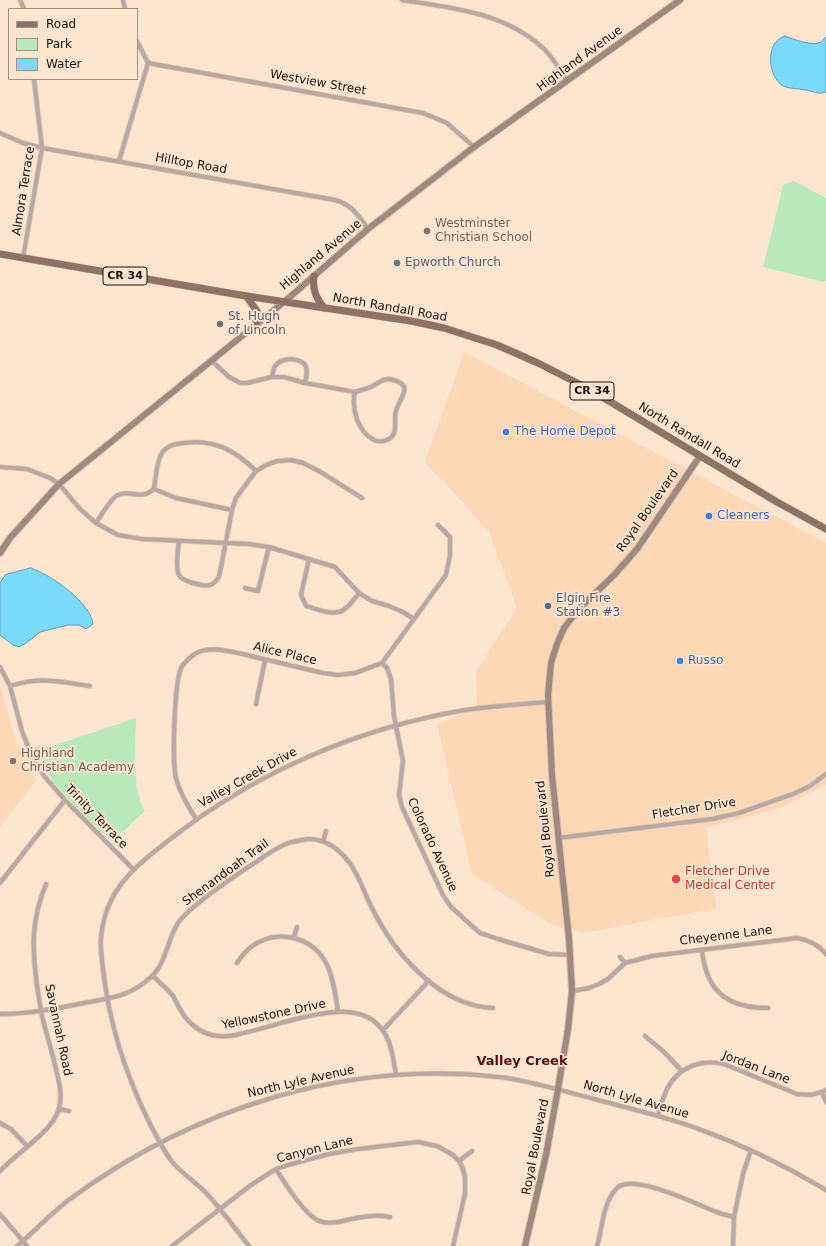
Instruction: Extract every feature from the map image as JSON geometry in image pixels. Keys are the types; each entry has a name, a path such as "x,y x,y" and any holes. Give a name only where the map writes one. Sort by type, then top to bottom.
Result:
{"main road":[{"name":"Highland Avenue","path":"0,553 10,538 59,484 284,302 368,229 474,147 680,0"},
{"name":"North Randall Road","path":"0,254 246,296 411,321 444,328 497,345 538,363 589,389 777,502 826,529"},
{"path":"314,276 313,285 317,299 324,308"},
{"path":"246,296 257,311 256,325"},
{"name":"Royal Boulevard","path":"525,1246 544,1162 558,1089 568,1029 572,990 570,955 552,775 549,702 551,663 564,628 578,610 615,574 637,549 700,456"}],"street":[{"path":"402,0 464,10 484,15 511,26 530,38 543,49 568,81"},
{"path":"119,161 148,63 138,44"},
{"name":"Westview Street","path":"148,63 423,113 436,117 447,123 474,147"},
{"name":"Almora Terrace","path":"24,258 42,148 34,80"},
{"name":"Hilltop Road","path":"0,133 23,143 42,148 342,202 353,209 368,229"},
{"path":"272,377 274,368 280,361 292,360 304,363 307,368 305,383"},
{"path":"212,361 229,377 239,382 247,383 272,377 288,377 305,383 355,392 371,387 385,380 395,381 403,386 404,394 397,407 395,416 395,432 389,440 382,442 376,441 370,438 362,430 355,410 355,392"},
{"path":"96,523 116,495 145,495 154,489 162,453 168,447 175,444 204,442 214,444 237,455 256,471"},
{"path":"178,541 178,575 185,581 206,586 215,582 219,577 232,510 236,498 256,471 277,461 291,460 303,463 319,471 362,498"},
{"path":"0,467 33,470 50,478 59,484 80,509 96,523 118,535 131,538 250,544 269,547 335,568 359,593 372,601 389,606 414,619"},
{"path":"154,489 176,498 232,510"},
{"path":"382,663 446,575 450,555 450,537 438,525"},
{"path":"245,588 258,591 269,547"},
{"path":"309,559 301,595 306,606 332,612 339,612 346,609 359,593"},
{"name":"Alice Place","path":"196,819 179,788 174,765 176,700 182,666 194,655 206,650 224,651 338,675 355,673 382,663"},
{"path":"256,704 265,660"},
{"name":"Colorado Avenue","path":"382,663 387,668 391,679 392,704 403,761 399,795 402,807 443,895 451,907 480,932 548,954 570,955"},
{"name":"Trinity Terrace","path":"0,667 10,686 22,731 32,757 44,776 65,800 133,870"},
{"path":"10,686 29,680 46,680 90,686"},
{"name":"Valley Creek Drive","path":"249,1246 206,1193 173,1163 160,1143 138,1100 121,1055 107,998 101,948 101,939 108,906 116,890 133,870 196,819 272,773 304,758 356,738 396,726 465,710 549,702"},
{"name":"Fletcher Drive","path":"558,838 712,819 739,813 793,794 810,786 826,774"},
{"path":"0,883 65,800"},
{"path":"326,831 323,841 334,848 350,863 383,930 418,973 443,991 459,999 474,1006 493,1008"},
{"name":"Shenandoah Trail","path":"0,1014 41,1011 107,998 133,990 152,976 161,963 176,926 198,903 285,844 302,840 316,839 323,841"},
{"name":"Savannah Road","path":"0,1171 48,1127 57,1115 59,1109 61,1096 59,1083 41,1011 34,962 34,932 39,902 46,884"},
{"path":"294,937 297,927"},
{"path":"237,963 249,948 266,938 285,936 294,937 301,940 314,949 325,961 329,969 338,1012"},
{"name":"Cheyenne Lane","path":"624,963 652,956 797,938 815,943 826,954"},
{"path":"702,950 707,974 718,991 729,1000 743,1006 768,1008"},
{"path":"572,990 589,988 608,979 624,963 620,957"},
{"name":"Yellowstone Drive","path":"152,976 165,987 186,1018 194,1026 204,1033 221,1037 236,1035 312,1015 338,1012 360,1014 373,1021 383,1030"},
{"path":"396,1074 391,1050 383,1030 428,980"},
{"path":"645,1036 664,1052 682,1071"},
{"name":"Jordan Lane","path":"658,1116 664,1096 670,1084 682,1071 702,1063 716,1063 731,1066 797,1094 812,1095 826,1090"},
{"name":"North Lyle Avenue","path":"17,1246 59,1208 76,1195 129,1159 184,1130 219,1115 251,1104 323,1085 396,1074 469,1074 514,1079 558,1089 698,1128 751,1150 803,1176 826,1190"},
{"path":"822,1092 826,1102"},
{"path":"59,1109 69,1111"},
{"path":"0,1123 11,1129 27,1146"},
{"name":"Canyon Lane","path":"172,1246 259,1180 276,1169 288,1164 328,1154 418,1142 437,1146 454,1155 459,1161"},
{"path":"733,1246 734,1217 743,1174 751,1150"},
{"path":"453,1246 465,1194 465,1177 459,1161 472,1151"},
{"path":"276,1169 299,1202 317,1221 336,1223 371,1215 390,1216"},
{"path":"597,1246 606,1205 616,1188 625,1183 644,1185 658,1189 722,1214 734,1217"},
{"path":"0,1214 27,1246"}],"shaded area":[{"path":"464,352 826,543 826,785 780,808 706,828 716,908 583,933 552,925 472,874 437,724 477,708 476,671 517,608 489,531 425,462"},
{"name":"Highland Christian Academy","path":"0,686 16,741 36,780 0,827"}],"green space":[{"path":"794,181 826,198 826,281 824,282 763,267 783,185"},
{"path":"136,718 136,778 141,801 145,811 112,842 54,783 34,752"}],"water":[{"path":"785,36 813,44 821,42 826,37 826,92 818,93 802,89 788,88 778,82 774,75 770,60 771,52 778,40"},
{"path":"31,568 57,582 77,598 88,611 93,624 86,629 79,625 68,625 40,632 19,647 13,645 0,635 0,583 5,575"}],"place":[{"name":"Westminster Christian School","path":"427,231"},
{"name":"Epworth Church","path":"397,263"},
{"name":"St. Hugh of Lincoln","path":"220,324"},
{"name":"The Home Depot","path":"506,432"},
{"name":"Cleaners","path":"709,516"},
{"name":"Elgin Fire Station #3","path":"548,606"},
{"name":"Russo","path":"680,661"},
{"name":"Highland Christian Academy","path":"13,761"},
{"name":"Fletcher Drive Medical Center","path":"676,879"}],"district":[{"name":"Valley Creek","path":"522,1062"}]}
